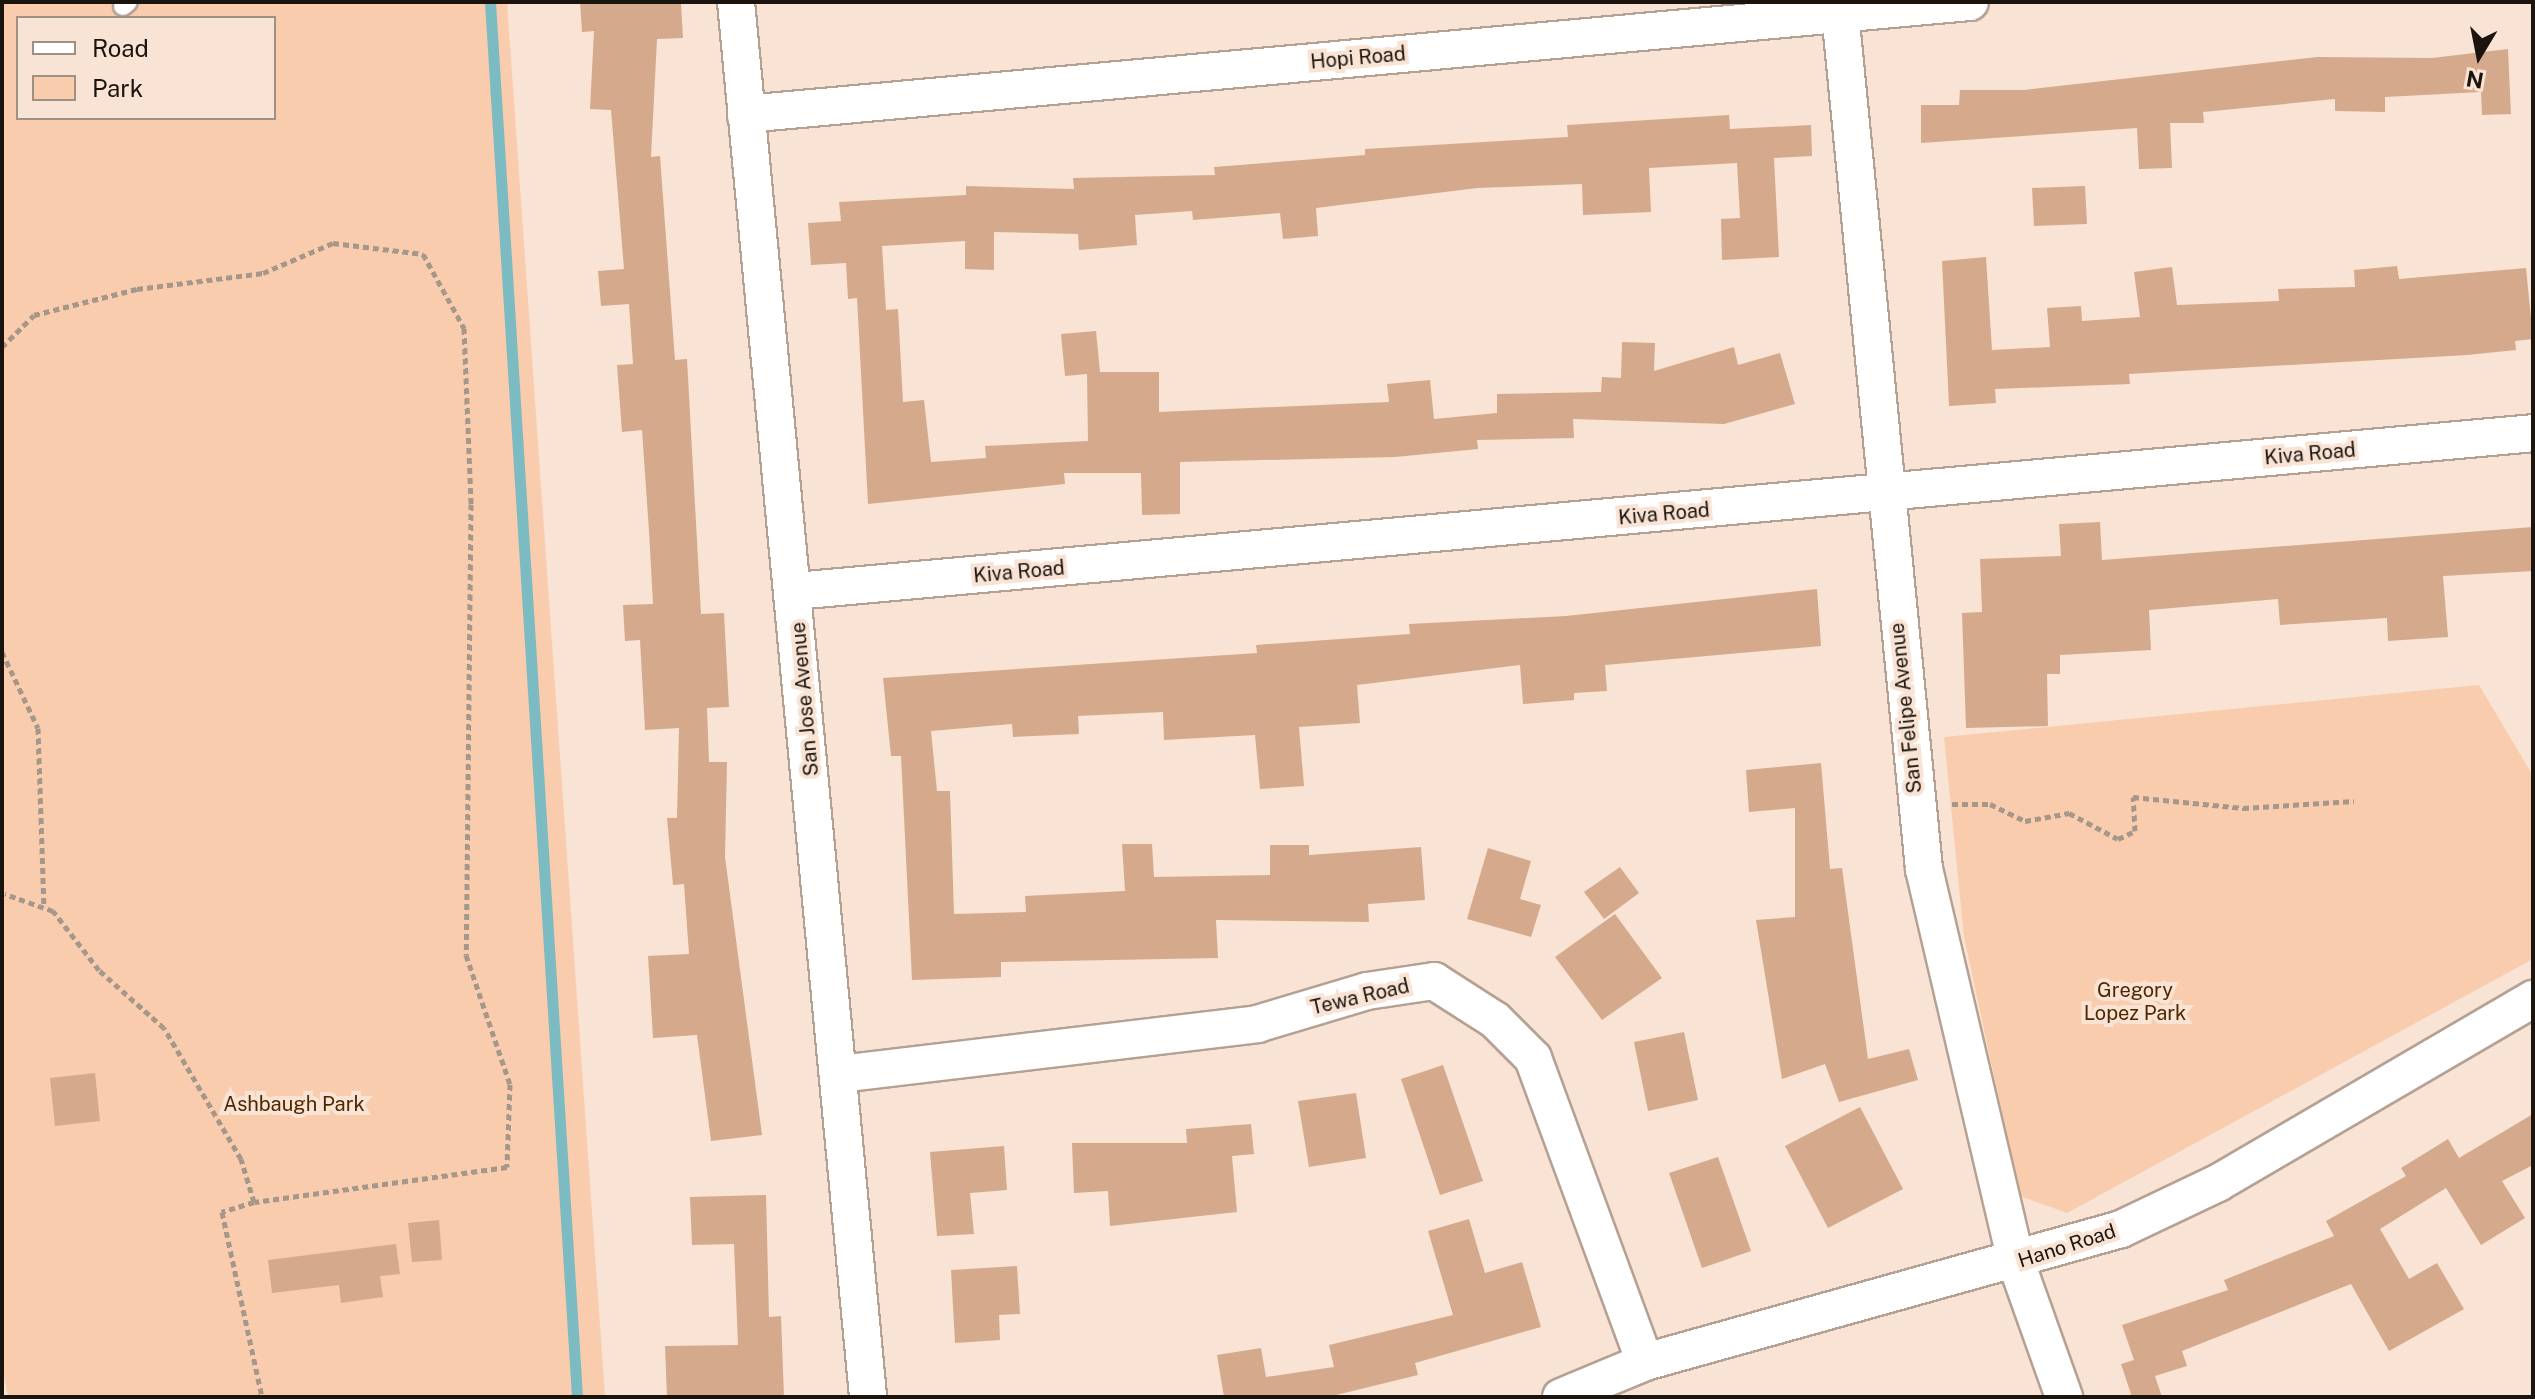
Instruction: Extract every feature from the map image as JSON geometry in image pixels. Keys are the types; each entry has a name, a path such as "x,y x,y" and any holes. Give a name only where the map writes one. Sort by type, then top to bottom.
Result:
{"street":[{"name":"San Jose Avenue","path":"736,2 795,591 868,1397"},
{"name":"Hopi Road","path":"746,114 1839,8 1970,2"},
{"name":"San Felipe Avenue","path":"1839,8 1924,869 2016,1262 2064,1397"},
{"name":"Kiva Road","path":"795,591 2533,433"},
{"name":"Tewa Road","path":"840,1074 1257,1024 1367,991 1434,981 1495,1020 1533,1058 1645,1362"},
{"name":"Hano Road","path":"1561,1397 1645,1362 2016,1262 2189,1200 2533,999"}],"path":[{"path":"2,347 34,315 137,289 263,273 333,243 423,254 464,328 471,489 466,955 510,1084 507,1167 254,1202 222,1212 262,1397"},
{"path":"2,652 38,728 44,907"},
{"path":"1939,805 1990,804 2025,821 2069,813 2118,839 2135,831 2133,797 2243,808 2354,801"},
{"path":"5,894 44,907 164,1028 241,1159 254,1202"}],"green space":[{"name":"Ashbaugh Park","path":"2,2 507,2 605,1397 8,1397 2,1365"},
{"name":"Gregory Lopez Park","path":"2479,685 2533,776 2533,959 2067,1213 2020,1196 1964,937 1944,737"}],"building":[{"path":"580,2 681,3 683,38 657,39 651,157 660,156 675,360 687,359 701,614 724,613 729,707 707,708 709,762 727,762 725,857 762,1135 711,1141 697,1035 653,1038 648,956 689,954 684,884 673,885 667,818 677,818 679,728 645,730 640,640 625,641 623,605 653,604 642,430 622,432 617,365 633,364 629,304 601,306 598,271 624,269 611,110 590,109 594,31 582,32"},
{"path":"2508,49 2511,114 2482,115 2481,92 2385,97 2385,112 2335,111 2335,99 2203,112 2204,123 2170,123 2172,168 2139,169 2137,128 1921,143 1921,105 1959,105 1960,90 2024,90 2317,57 2432,58"},
{"path":"1729,115 1730,129 1811,125 1812,156 1774,158 1779,257 1722,260 1721,219 1740,218 1737,163 1649,168 1651,212 1583,215 1582,184 1477,188 1316,208 1318,236 1283,239 1280,213 1193,220 1192,211 1135,215 1137,245 1079,250 1078,234 994,232 994,270 965,269 965,241 882,246 886,310 898,309 903,402 924,400 931,462 986,458 985,446 1088,441 1087,374 1065,376 1061,334 1096,331 1100,372 1159,372 1159,412 1389,402 1387,384 1430,380 1434,419 1497,413 1497,394 1601,392 1602,377 1621,378 1622,342 1655,343 1654,371 1734,347 1738,365 1780,353 1795,404 1724,424 1573,419 1574,438 1477,440 1478,449 1395,457 1180,462 1180,514 1142,515 1141,473 1064,473 1065,484 868,504 857,298 848,299 846,263 811,265 808,223 841,221 839,202 966,195 966,186 1074,189 1073,178 1215,175 1214,167 1365,155 1365,149 1568,137 1567,125"},
{"path":"2085,186 2087,224 2034,226 2032,188"},
{"path":"1986,257 1992,350 2050,347 2047,308 2081,306 2082,321 2140,317 2134,272 2172,267 2177,305 2279,301 2278,289 2355,287 2354,270 2397,266 2399,279 2526,268 2533,339 2515,341 2516,350 2467,355 2129,374 2130,384 1995,389 1996,403 1949,406 1942,261"},
{"path":"2100,522 2102,560 2533,527 2533,571 2443,576 2448,637 2388,641 2387,618 2280,625 2278,599 2149,610 2151,650 2060,655 2060,674 2047,674 2048,726 1966,728 1962,613 1982,612 1980,559 2061,556 2059,524"},
{"path":"1817,589 1821,646 1605,665 1607,691 1574,693 1574,700 1523,704 1520,665 1357,685 1360,723 1299,727 1304,786 1260,789 1255,735 1164,740 1163,712 1078,716 1079,734 1013,737 1012,724 931,731 937,791 950,791 954,914 1026,912 1025,896 1125,891 1122,844 1152,844 1154,877 1270,875 1270,845 1309,845 1309,855 1421,847 1425,900 1368,904 1369,922 1216,920 1218,958 1001,962 1001,977 912,980 901,756 891,756 883,678 1257,653 1256,645 1410,634 1409,624 1566,616"},
{"path":"1821,763 1830,869 1842,868 1868,1059 1909,1049 1918,1080 1839,1102 1825,1064 1782,1079 1756,920 1795,917 1795,808 1749,812 1746,770"},
{"path":"1488,848 1531,861 1520,899 1541,905 1531,937 1467,919"},
{"path":"1620,867 1639,893 1604,919 1584,892"},
{"path":"1615,914 1662,978 1602,1020 1555,957"},
{"path":"1684,1032 1698,1100 1648,1111 1634,1042"},
{"path":"1443,1065 1483,1181 1440,1195 1401,1079"},
{"path":"95,1073 100,1121 55,1126 50,1078"},
{"path":"1356,1093 1366,1158 1309,1167 1298,1101"},
{"path":"1860,1107 1903,1189 1828,1228 1785,1146"},
{"path":"2533,1114 2533,1165 2502,1181 2525,1218 2481,1245 2446,1188 2380,1229 2409,1279 2437,1263 2464,1309 2389,1351 2351,1284 2182,1351 2187,1366 2155,1376 2162,1397 2132,1397 2121,1364 2134,1360 2122,1325 2228,1290 2224,1280 2334,1236 2326,1221 2406,1176 2401,1168 2448,1139 2459,1158"},
{"path":"1251,1124 1254,1154 1232,1156 1237,1212 1110,1226 1108,1191 1074,1193 1072,1143 1187,1143 1186,1129"},
{"path":"1004,1146 1007,1190 970,1193 974,1234 937,1236 930,1152"},
{"path":"1718,1157 1751,1251 1702,1268 1669,1173"},
{"path":"766,1195 769,1317 781,1316 784,1397 667,1397 665,1346 738,1345 734,1244 692,1245 690,1197"},
{"path":"1469,1219 1485,1273 1522,1262 1541,1327 1415,1363 1418,1375 1328,1397 1224,1397 1217,1355 1261,1348 1266,1377 1334,1367 1329,1345 1453,1315 1428,1231"},
{"path":"439,1220 442,1260 412,1262 408,1223"},
{"path":"396,1244 400,1274 380,1276 383,1297 341,1303 339,1285 272,1293 268,1260"},
{"path":"1017,1266 1020,1314 999,1315 1000,1340 955,1343 951,1270"}],"waterway":[{"path":"490,2 577,1397"}]}
